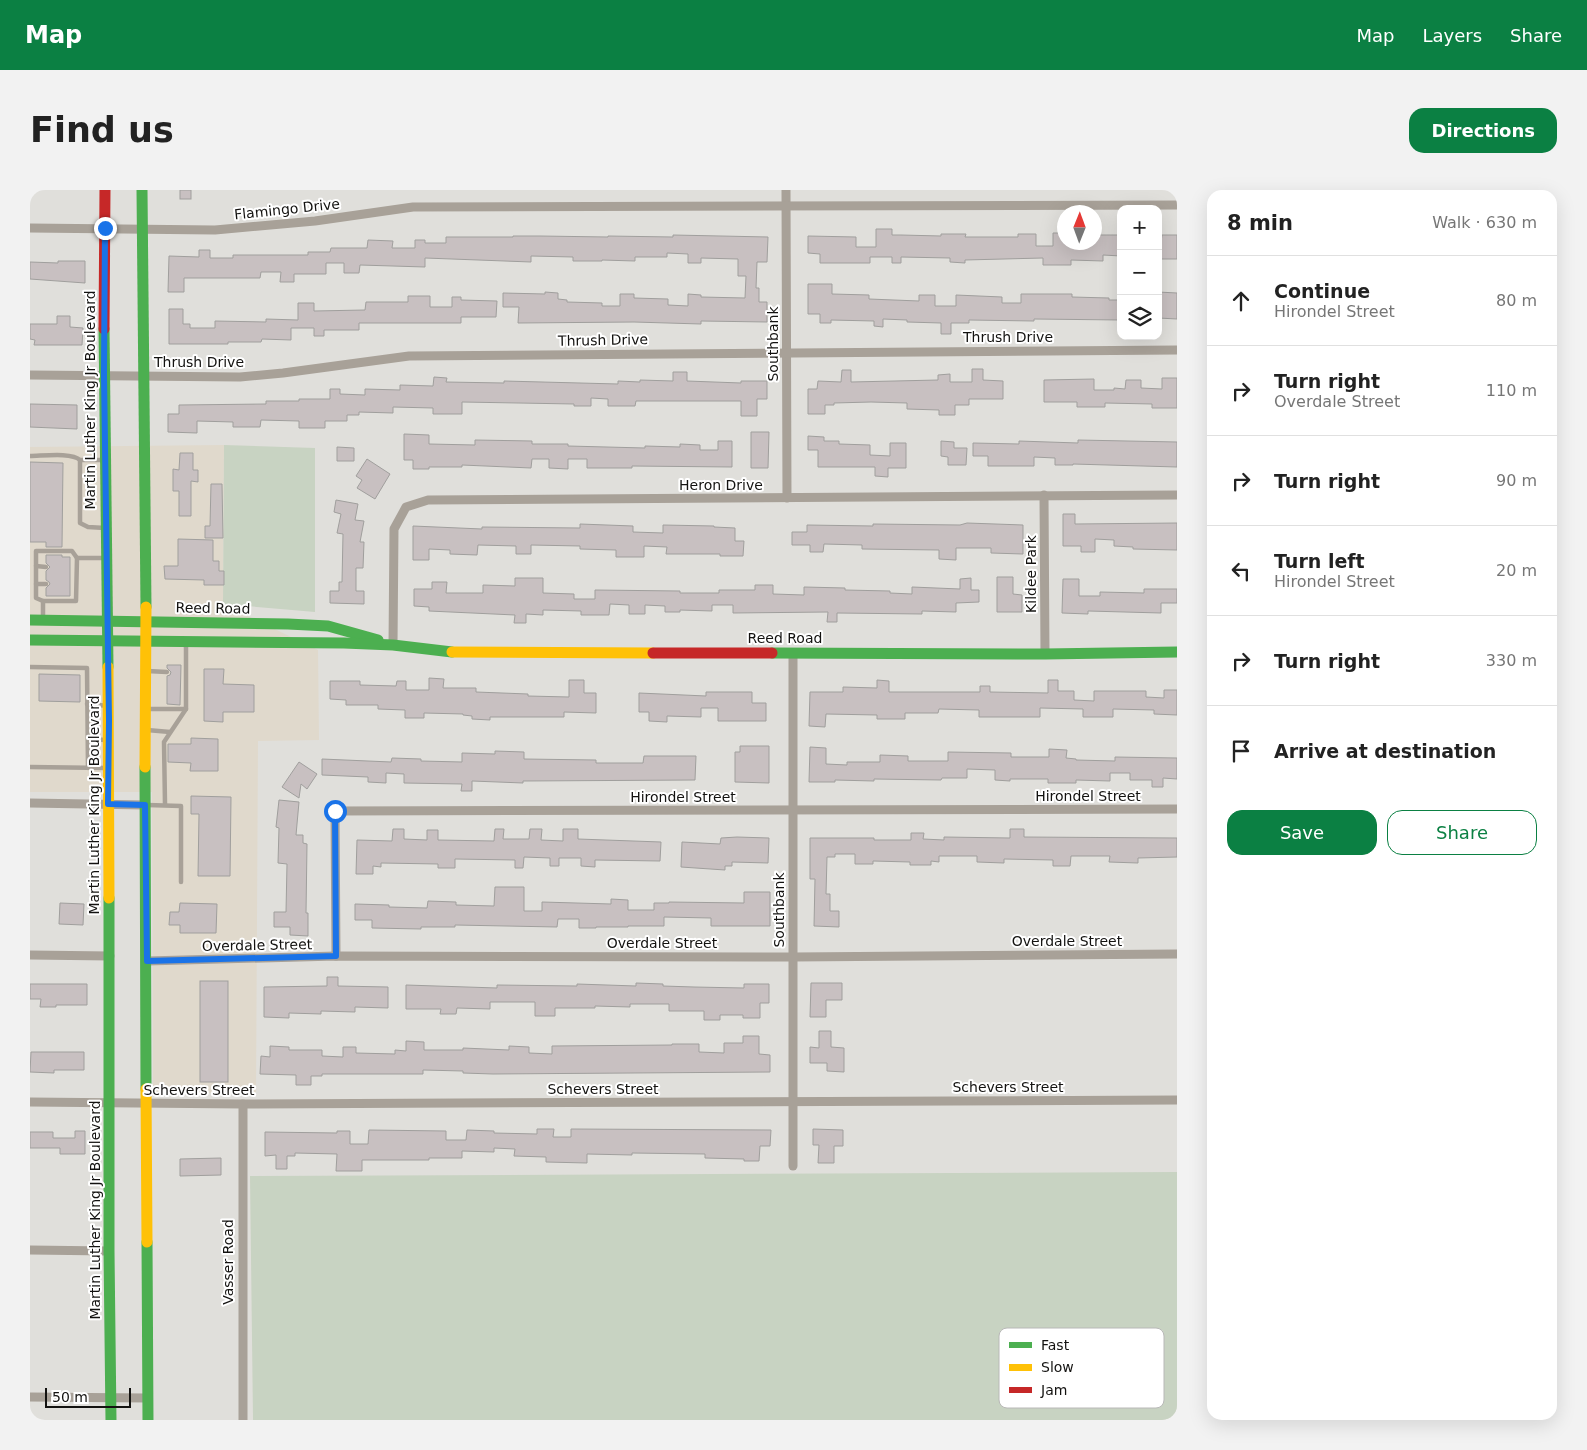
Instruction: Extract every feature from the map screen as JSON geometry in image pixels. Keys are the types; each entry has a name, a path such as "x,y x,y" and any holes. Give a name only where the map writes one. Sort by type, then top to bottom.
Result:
{"main road":[{"name":"Martin Luther King Jr Boulevard","path":"105,190 104,375 109,706 109,1251 111,1420"},
{"path":"142,190 146,622 148,1420"},
{"name":"Reed Road","path":"30,620 328,626 393,645"},
{"name":"Reed Road","path":"30,640 186,640 393,645 449,652 1045,654 1177,652"}],"street":[{"name":"Southbank","path":"786,190 787,498"},
{"name":"Flamingo Drive","path":"30,228 225,229 315,221 414,207 1177,205"},
{"name":"Thrush Drive","path":"30,375 240,377 409,356 1177,350"},
{"name":"Heron Drive","path":"393,645 394,529 406,508 428,500 1028,496 1044,494 1177,495"},
{"name":"Kildee Park","path":"1044,494 1045,654"},
{"name":"Southbank","path":"793,653 793,1166"},
{"path":"30,803 145,805"},
{"name":"Hirondel Street","path":"336,956 335,811 1177,809"},
{"name":"Overdale Street","path":"147,961 336,956 792,957 1177,954"},
{"path":"30,955 110,956"},
{"name":"Schevers Street","path":"30,1102 243,1104 1177,1100"},
{"name":"Vasser Road","path":"243,1104 243,1420"},
{"path":"30,1250 109,1251"},
{"path":"30,1397 147,1398"}],"lane":[{"path":"30,456 70,456 77,457 80,460 105,460"},
{"path":"80,460 80,523 88,527 106,528"},
{"path":"36,551 72,551 77,558 76,602 43,601 36,598 36,551"},
{"path":"77,558 107,558"},
{"path":"36,566 46,566"},
{"path":"70,567 77,568"},
{"path":"36,584 46,584"},
{"path":"70,584 76,584"},
{"path":"42,620 43,601"},
{"path":"165,804 164,742 186,709 183,672 186,640"},
{"path":"30,667 87,668 88,768"},
{"path":"146,671 167,672"},
{"path":"87,704 109,706"},
{"path":"146,709 186,709"},
{"path":"146,730 170,732"},
{"path":"88,739 109,740"},
{"path":"30,767 108,768"},
{"path":"145,805 165,804 181,806 181,882"}],"shaded area":[{"path":"224,445 223,604 318,650 319,740 258,741 256,1093 153,1093 152,792 30,792 30,447"}],"green space":[{"path":"224,445 315,448 315,612 223,604"},
{"path":"1177,1172 1177,1420 253,1420 250,1176"}],"building":[{"path":"180,190 191,190 191,199 180,199"},
{"path":"876,229 892,229 892,235 941,236 941,234 966,234 965,237 1018,237 1018,234 1036,234 1036,246 1053,246 1053,233 1057,233 1057,250 1102,250 1102,235 1117,235 1117,256 1103,255 1103,261 1071,260 1071,265 1043,265 1043,258 965,260 965,263 950,262 950,258 901,257 901,263 892,263 892,257 870,257 870,263 820,263 820,254 808,253 808,236 856,237 856,247 876,247"},
{"path":"673,235 768,237 767,262 757,262 756,288 759,288 759,302 767,302 767,322 701,321 701,324 634,322 518,323 519,307 503,307 503,293 558,293 558,299 567,300 567,302 602,303 602,306 620,306 620,294 634,294 634,298 668,299 668,305 688,306 688,294 701,295 701,297 745,298 746,276 738,276 738,259 701,258 701,263 688,263 688,254 667,253 667,257 635,257 635,261 573,261 573,257 531,256 531,262 425,258 425,267 360,265 359,273 344,273 344,263 326,263 326,274 294,274 294,282 280,282 281,272 261,272 260,278 184,278 184,292 168,292 169,256 199,257 199,250 210,250 210,258 233,258 233,255 308,255 308,252 330,252 331,248 367,248 368,240 393,241 392,248 415,248 415,240 425,240 425,243 446,243 446,237 673,237"},
{"path":"1162,235 1177,235 1177,259 1162,259"},
{"path":"58,261 85,261 85,283 30,279 30,262 58,263"},
{"path":"808,284 832,284 832,294 869,295 869,299 919,301 919,295 935,295 935,306 956,306 956,295 1002,297 1002,303 1021,303 1021,294 1072,294 1072,297 1117,300 1117,320 969,320 969,323 951,323 951,334 941,334 941,323 883,319 883,327 874,326 874,321 831,320 831,323 820,323 820,314 808,314"},
{"path":"1162,292 1177,293 1177,319 1162,318"},
{"path":"408,296 430,296 430,307 452,307 452,297 461,297 461,300 497,301 496,317 461,317 461,323 359,323 359,330 324,330 324,336 314,336 314,328 291,328 291,340 262,339 261,342 228,342 228,344 169,344 169,309 183,309 183,324 190,324 190,328 215,328 215,321 266,322 266,319 298,320 298,303 314,303 314,311 365,310 366,302 408,302"},
{"path":"57,316 70,316 70,327 83,328 82,345 34,345 35,340 30,339 30,324 57,324"},
{"path":"972,369 983,369 983,380 1003,381 1003,399 969,399 969,405 955,405 955,415 939,415 939,410 907,409 907,403 871,402 834,403 834,405 825,405 825,414 808,414 808,389 817,389 818,381 841,382 842,370 851,370 851,382 938,380 938,375 950,374 950,382 972,382"},
{"path":"673,372 687,372 687,381 741,383 741,381 767,381 767,399 757,399 757,416 741,416 741,401 636,401 635,406 608,406 608,399 591,398 591,406 462,402 462,414 433,414 433,408 393,407 393,413 359,412 359,415 347,415 347,421 325,421 325,428 299,428 299,421 261,420 260,427 233,427 233,422 197,421 197,433 168,432 168,414 179,414 179,405 266,404 266,401 330,399 330,389 340,389 340,394 365,395 365,389 400,390 400,385 433,386 434,377 447,378 446,382 504,383 504,381 618,384 618,381 673,381"},
{"path":"1162,378 1177,378 1177,408 1152,408 1152,404 1105,403 1105,407 1077,407 1077,402 1044,402 1044,380 1094,379 1094,390 1114,390 1114,388 1125,389 1126,380 1141,380 1141,388 1162,389"},
{"path":"30,404 77,405 77,429 30,427"},
{"path":"751,432 769,432 768,468 751,468"},
{"path":"404,434 429,435 429,444 475,445 475,440 532,441 532,444 645,448 645,446 680,447 680,444 700,445 700,450 718,450 718,441 732,441 732,467 632,466 632,468 587,468 587,459 568,459 568,469 549,468 549,459 532,459 531,468 462,465 462,467 413,469 413,460 404,460"},
{"path":"808,436 824,437 824,441 839,441 839,444 870,445 870,455 890,456 890,443 906,443 906,468 888,468 888,477 875,476 875,467 818,467 818,450 808,450"},
{"path":"1078,440 1177,442 1177,467 1055,465 1055,458 1034,457 1034,466 988,466 988,456 973,456 973,443 1019,444 1019,441 1078,443"},
{"path":"941,441 954,442 954,448 967,448 966,465 948,465 948,457 941,456"},
{"path":"337,447 354,448 354,461 337,461"},
{"path":"180,453 193,453 193,470 198,470 198,482 191,481 191,516 179,516 179,491 173,491 173,469 179,470"},
{"path":"367,459 390,474 375,499 357,488 362,480 356,476"},
{"path":"30,462 63,463 62,547 46,547 46,542 30,542"},
{"path":"211,484 222,484 223,538 205,538 205,526 210,526"},
{"path":"336,500 358,504 355,520 364,521 360,542 364,542 363,568 356,568 356,591 364,591 364,604 330,603 330,591 339,591 339,582 342,582 343,534 337,533 341,514 334,512"},
{"path":"1063,514 1075,514 1075,524 1177,523 1177,550 1133,549 1133,547 1114,546 1114,540 1095,539 1095,552 1081,552 1081,546 1063,546"},
{"path":"967,523 1023,525 1023,554 991,553 991,548 956,548 956,560 939,559 939,550 862,549 862,545 824,544 823,552 810,552 810,545 792,545 792,532 807,532 807,525 960,525"},
{"path":"580,524 633,526 633,532 663,533 663,525 735,528 735,541 744,541 743,556 666,554 667,547 644,546 644,557 616,557 616,550 580,549 580,546 531,545 531,554 516,554 516,546 478,545 477,555 450,554 450,550 429,549 429,560 413,560 413,526 482,529 482,527 580,528"},
{"path":"178,539 213,540 213,561 219,561 219,571 224,571 224,585 204,585 204,580 165,579 164,566 178,566"},
{"path":"46,555 70,557 70,596 46,596 46,588 50,584 46,580 46,571 50,567 46,563"},
{"path":"997,577 1013,577 1013,594 1022,595 1022,612 997,612"},
{"path":"515,578 543,578 543,593 574,594 574,599 595,599 595,590 719,593 719,590 755,590 755,585 773,585 773,594 804,595 804,587 845,588 845,590 890,591 890,593 912,594 912,587 960,589 960,579 971,578 971,590 979,590 979,602 956,603 956,612 922,611 922,614 837,613 837,622 827,622 828,612 733,613 733,605 712,605 712,611 680,610 680,612 665,612 665,606 645,605 645,614 629,614 629,605 610,604 609,615 581,615 581,611 543,610 543,615 526,614 526,623 514,623 515,615 429,611 429,607 414,606 414,589 432,589 432,582 447,582 446,593 483,593 483,585 515,586"},
{"path":"1063,579 1079,579 1079,596 1100,596 1100,592 1144,593 1144,589 1177,589 1177,603 1161,603 1161,613 1088,611 1088,614 1062,613"},
{"path":"167,665 181,665 180,705 167,704 167,676 171,672"},
{"path":"204,669 224,669 223,684 254,685 254,712 223,712 223,722 204,721"},
{"path":"39,674 80,675 80,702 39,701"},
{"path":"429,678 444,679 443,688 476,688 476,692 569,697 569,680 584,680 584,693 596,693 596,713 564,712 564,717 490,717 490,720 472,719 472,716 463,714 424,713 424,718 405,718 405,710 378,709 378,705 346,705 346,700 330,699 330,681 360,681 360,685 396,686 397,681 406,681 406,690 429,690"},
{"path":"877,680 889,681 889,692 980,692 980,686 990,686 990,692 1048,693 1048,680 1058,680 1058,691 1074,691 1074,700 1094,701 1094,691 1146,691 1146,697 1164,698 1164,690 1177,690 1177,715 1154,714 1154,710 1113,709 1113,717 1083,717 1083,709 1040,708 1040,717 979,717 979,710 939,709 938,713 905,713 905,719 877,719 877,715 826,714 825,727 809,726 810,692 843,692 843,687 877,688"},
{"path":"706,692 752,692 752,703 766,703 766,721 718,721 718,708 701,708 701,717 667,716 667,722 649,721 649,712 639,712 639,693 706,696"},
{"path":"191,738 218,739 218,771 190,771 191,763 168,762 168,744 191,744"},
{"path":"740,746 769,746 769,783 735,782 735,752 740,752"},
{"path":"810,747 826,748 826,764 847,765 847,762 880,762 880,755 908,756 908,761 948,761 948,752 1011,753 1011,757 1049,757 1049,749 1067,750 1066,758 1076,760 1115,761 1115,757 1177,758 1177,779 1163,778 1163,787 1152,787 1152,780 1130,780 1130,773 1110,773 1110,781 1076,780 1076,783 1048,783 1048,779 995,780 995,770 967,769 967,778 809,782"},
{"path":"495,751 524,752 524,759 596,760 596,763 643,763 644,756 696,756 695,780 523,781 523,783 472,781 472,791 461,791 462,784 404,783 404,774 386,773 386,783 368,782 368,777 322,775 322,759 391,762 392,758 462,762 462,753 495,754"},
{"path":"299,762 317,774 307,789 301,784 299,798 282,787"},
{"path":"191,796 231,797 230,876 198,876 199,814 191,814"},
{"path":"279,800 299,802 296,835 303,835 303,843 307,844 306,913 308,913 308,936 290,935 290,927 274,927 274,912 286,912 287,864 278,863 279,828 276,827"},
{"path":"393,829 404,829 404,839 427,840 427,830 438,830 438,840 494,841 495,829 504,829 503,839 529,839 530,829 542,829 541,840 563,841 563,829 578,829 578,839 661,842 660,861 595,860 595,867 581,866 581,858 559,858 559,866 550,866 550,858 524,857 523,868 515,868 515,860 455,859 455,868 438,868 438,864 381,863 381,867 373,866 373,874 356,874 357,840 392,841"},
{"path":"1010,829 1024,829 1024,837 1177,838 1177,857 1138,858 1138,863 1109,862 1110,856 1071,856 1070,866 1053,866 1053,860 1004,859 1004,863 977,862 977,856 939,856 939,862 931,861 931,865 910,865 910,862 873,861 873,864 855,864 855,854 835,854 835,857 827,857 826,894 830,894 830,911 839,911 839,927 814,926 815,879 810,879 810,838 911,840 911,833 924,833 923,839 944,840 944,837 1010,838"},
{"path":"721,838 769,838 768,863 732,862 732,866 725,866 725,870 681,867 682,842 720,844"},
{"path":"495,887 524,887 524,911 542,911 542,902 611,904 611,899 628,900 628,910 654,910 654,903 744,903 744,892 770,892 770,926 711,926 711,918 664,917 664,926 579,928 579,919 558,919 557,927 455,925 455,927 421,927 421,929 372,928 372,920 355,920 355,904 427,908 428,901 456,902 456,905 494,906"},
{"path":"60,903 84,904 83,925 59,924"},
{"path":"180,903 217,904 216,933 180,933 180,925 169,925 170,912 179,912"},
{"path":"327,977 338,977 338,986 388,987 388,1008 355,1007 355,1012 321,1011 321,1014 289,1013 289,1018 264,1017 264,987 327,986"},
{"path":"200,981 228,981 228,1082 200,1082"},
{"path":"636,983 663,984 663,986 744,988 744,984 769,984 769,1003 760,1003 760,1018 743,1018 743,1015 720,1015 720,1020 704,1020 704,1011 669,1011 669,1004 630,1004 630,1007 555,1008 555,1016 535,1016 535,1002 490,1002 490,1009 457,1008 456,1014 440,1014 441,1009 406,1009 406,985 497,988 497,985 577,986 577,984 636,986"},
{"path":"811,983 842,983 842,1000 826,1000 826,1017 810,1017"},
{"path":"30,984 87,984 87,1005 40,1007 41,999 30,999"},
{"path":"819,1031 831,1031 831,1047 844,1048 844,1072 827,1071 827,1063 810,1063 810,1047 819,1048"},
{"path":"743,1036 759,1036 759,1054 770,1055 770,1072 493,1074 423,1070 423,1074 322,1074 322,1076 311,1076 311,1085 296,1085 296,1075 260,1074 261,1056 270,1057 270,1046 289,1047 289,1050 322,1050 322,1056 343,1057 343,1047 356,1047 356,1053 395,1054 395,1050 406,1051 406,1041 424,1042 424,1050 463,1050 463,1048 509,1050 509,1046 529,1047 529,1053 552,1054 552,1046 699,1044 699,1052 724,1053 724,1043 743,1043"},
{"path":"31,1052 84,1052 84,1070 54,1070 54,1073 30,1072"},
{"path":"537,1129 554,1129 553,1137 571,1137 571,1129 771,1130 770,1146 760,1146 759,1161 705,1158 705,1154 632,1153 632,1155 587,1154 587,1163 546,1162 546,1157 514,1156 515,1149 494,1148 494,1152 462,1151 462,1158 362,1160 362,1171 336,1171 337,1154 295,1153 295,1156 287,1156 287,1169 276,1169 276,1155 265,1156 265,1132 337,1133 337,1131 350,1131 350,1144 368,1144 369,1130 446,1131 446,1140 466,1140 467,1130 537,1134"},
{"path":"813,1129 843,1130 843,1146 834,1146 834,1163 818,1163 819,1145 813,1145"},
{"path":"75,1131 85,1131 85,1154 60,1154 60,1148 30,1148 30,1132 53,1132 53,1138 75,1138"},
{"path":"221,1158 221,1175 180,1176 180,1159"}],"traffic: fast":[{"path":"142,190 146,607"},
{"path":"104,329 108,667"},
{"path":"30,620 328,626 378,640"},
{"path":"30,640 344,643 393,645 452,652"},
{"path":"772,653 1045,654 1177,652"},
{"path":"145,767 146,1089"},
{"path":"109,898 111,1420"},
{"path":"147,1242 148,1420"}],"traffic: slow":[{"path":"145,767 146,607"},
{"path":"452,652 653,653"},
{"path":"108,667 109,898"},
{"path":"146,1089 147,1242"}],"traffic: jam":[{"path":"104,329 105,190"},
{"path":"653,653 772,653"}],"route":[{"path":"105,228 104,375 109,720 108,804 145,805 147,961 336,956 335,811"}]}
